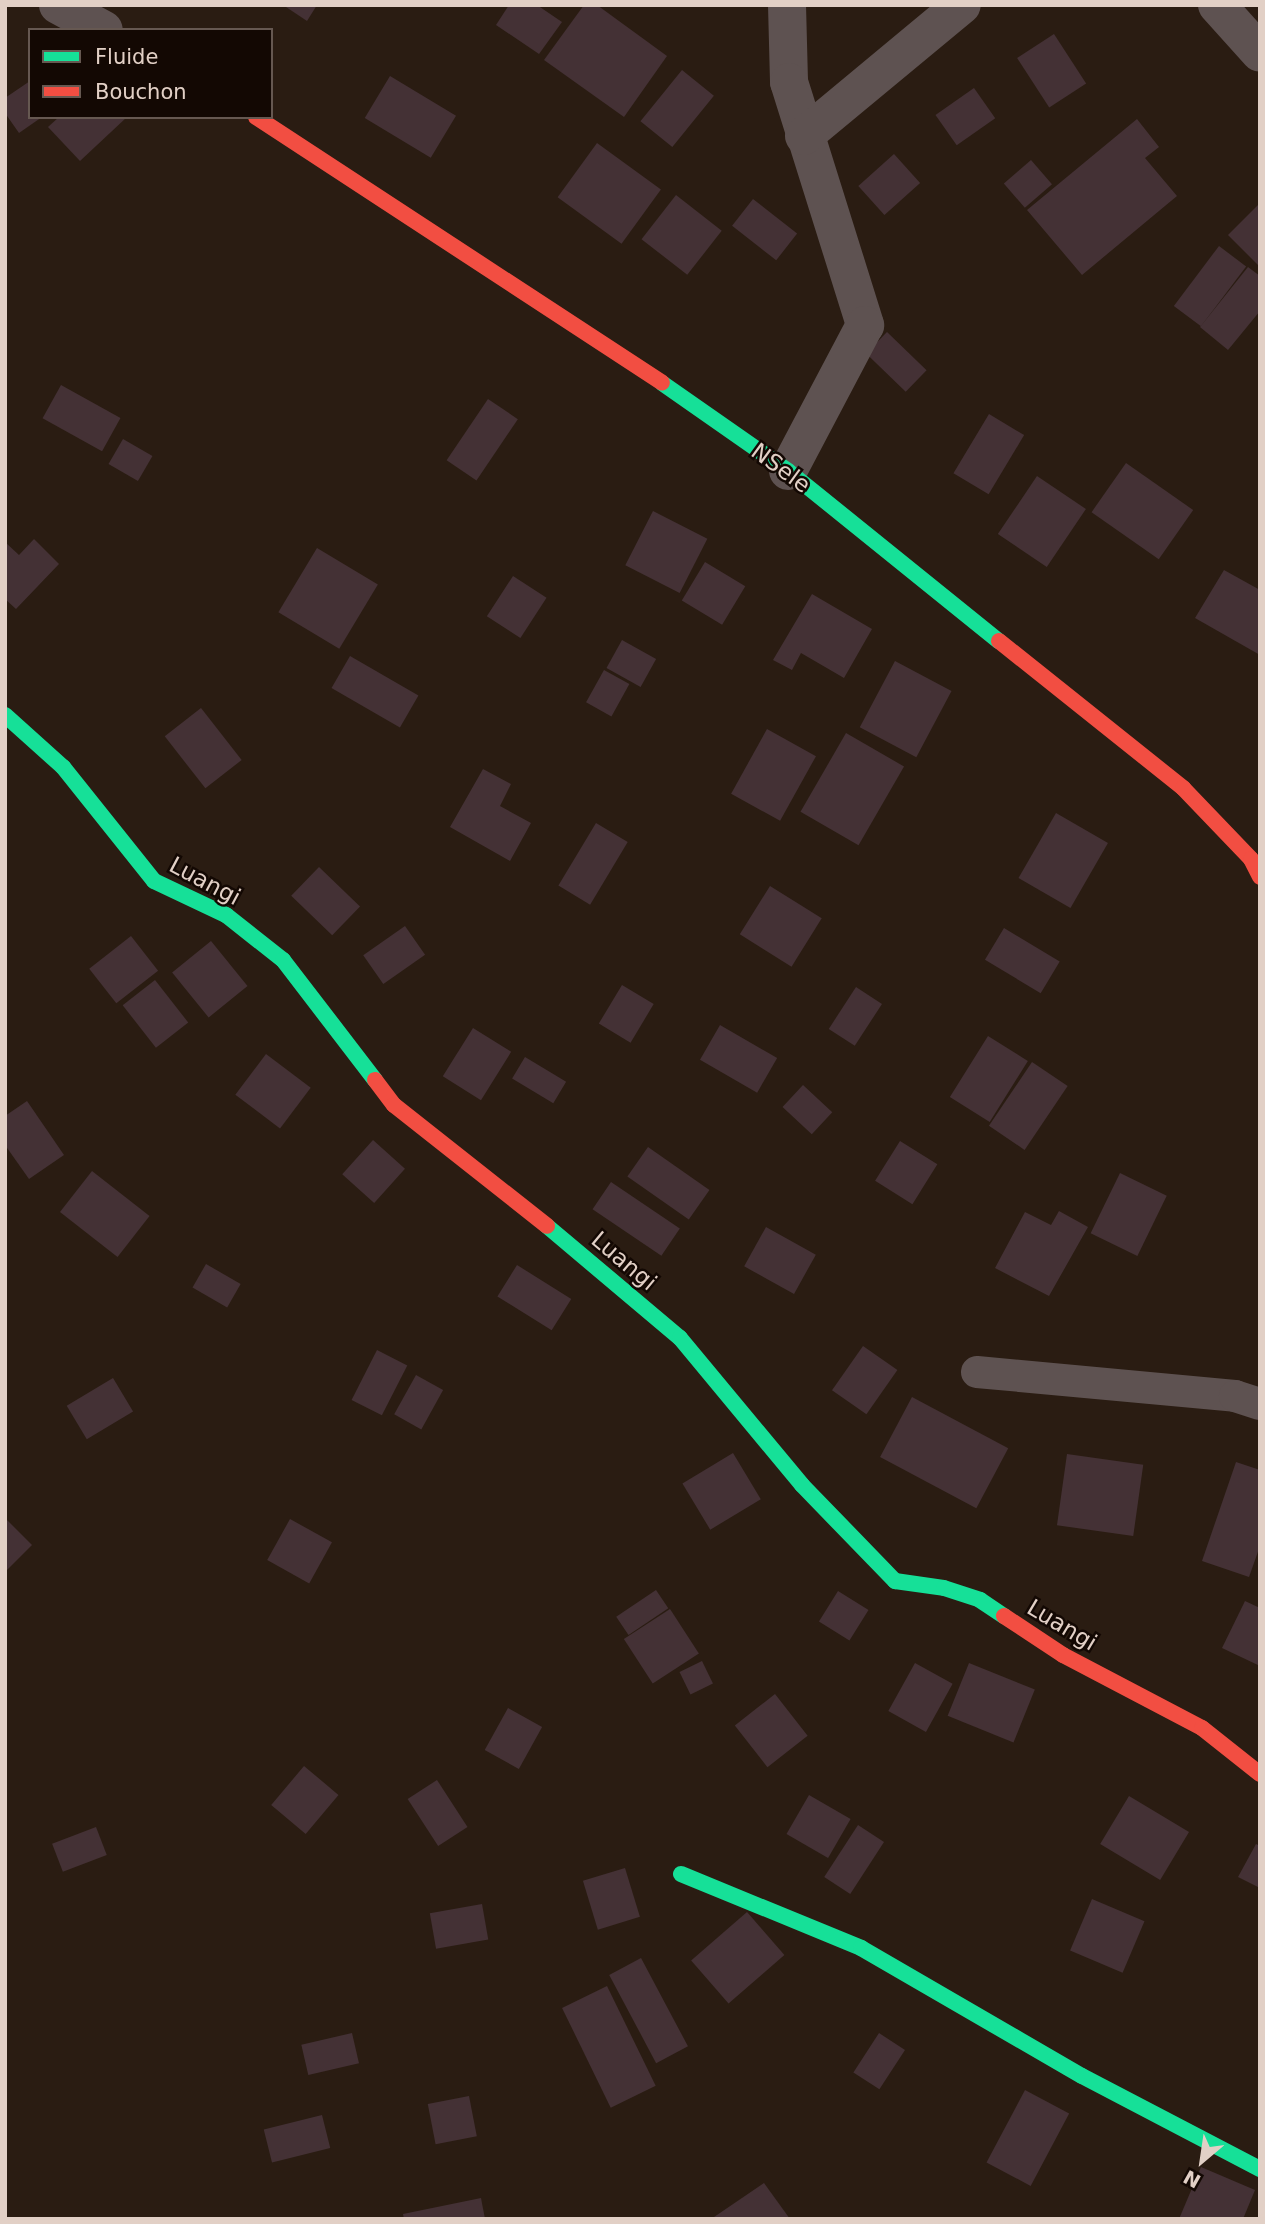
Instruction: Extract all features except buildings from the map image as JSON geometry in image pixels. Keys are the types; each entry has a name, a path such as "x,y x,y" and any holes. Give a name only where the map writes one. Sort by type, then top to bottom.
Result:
{"street":[{"path":"58,5 100,28"},
{"path":"787,5 789,82 865,325 788,471"},
{"path":"804,136 962,5"},
{"path":"1217,5 1260,53"},
{"name":"NSele","path":"259,119 629,360 788,471 1182,788 1251,859 1260,877"},
{"name":"Luangi","path":"5,715 63,767 154,881 226,915 283,960 394,1105 463,1154 680,1338 802,1485 895,1581 943,1588 979,1600 1063,1655 1202,1728 1260,1774"},
{"path":"681,1874 861,1948 1082,2076 1260,2169"}],"lane":[{"path":"977,1372 1235,1396 1260,1404"}],"traffic: fast":[{"path":"662,383 788,471 999,641"},
{"path":"5,715 63,767 154,881 226,915 283,960 375,1080"},
{"path":"547,1226 680,1338 802,1485 895,1581 944,1588 980,1600 1004,1616"},
{"path":"681,1874 861,1948 1082,2076 1260,2169"}],"traffic: jam":[{"path":"259,119 662,383"},
{"path":"999,641 1183,788 1251,859 1260,877"},
{"path":"375,1080 394,1105 547,1226"},
{"path":"1004,1616 1063,1655 1202,1728 1260,1774"}]}
